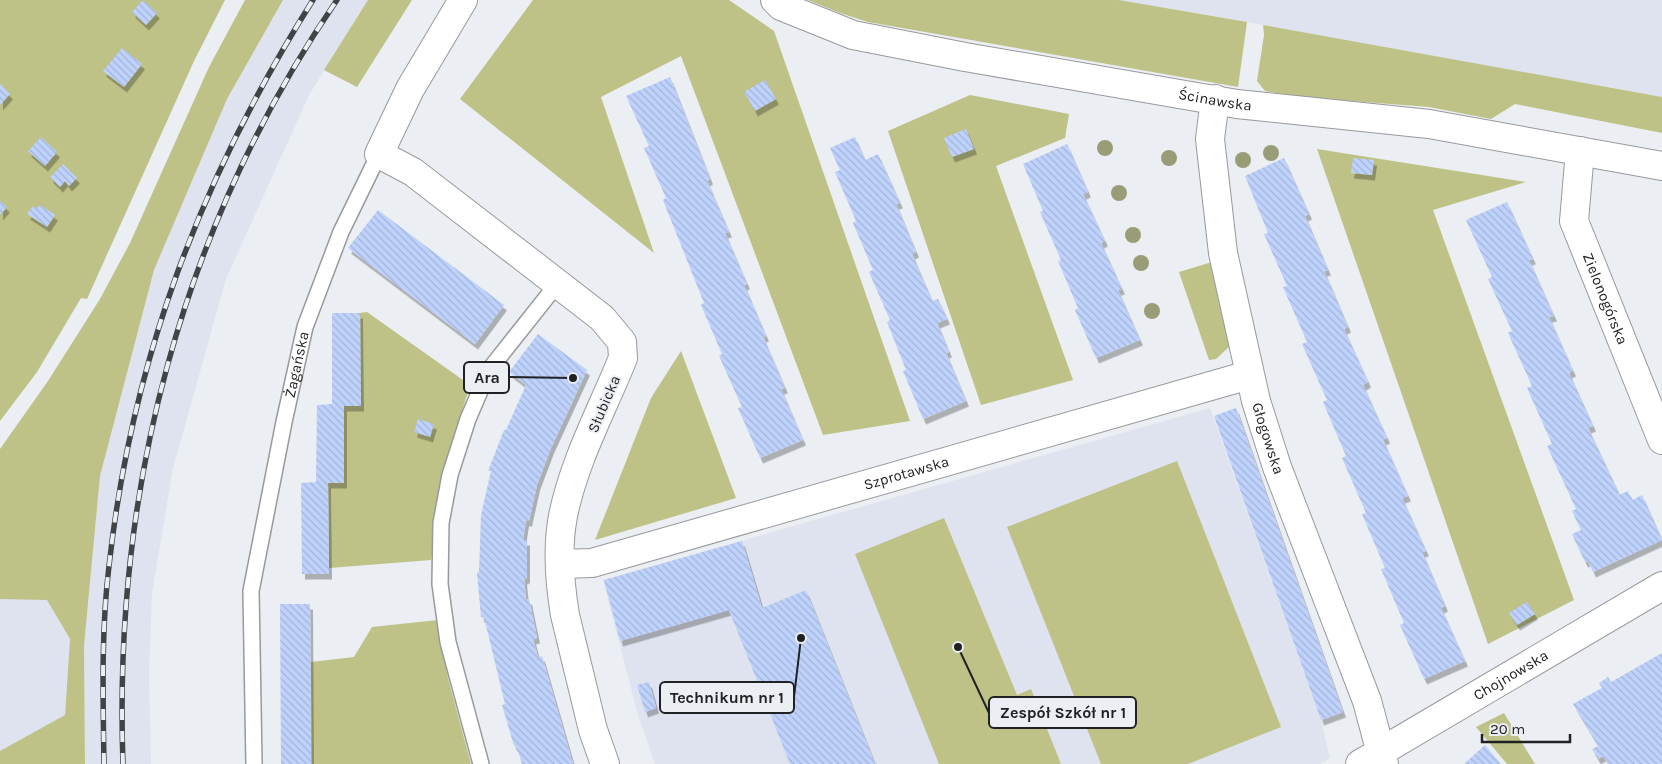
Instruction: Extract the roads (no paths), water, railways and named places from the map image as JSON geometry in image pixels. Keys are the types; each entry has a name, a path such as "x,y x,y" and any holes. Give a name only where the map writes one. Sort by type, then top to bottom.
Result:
{"street":[{"name":"Żagańska","path":"380,154 410,89 463,0"},
{"name":"Ścinawska","path":"775,0 781,6 853,34 965,57 1236,104 1429,124 1662,166"},
{"name":"Głogowska","path":"1215,99 1210,138 1215,190 1223,253 1249,375 1277,467 1367,701 1375,760"},
{"name":"Zielonogórska","path":"1580,151 1574,222 1662,440"},
{"name":"Słubicka","path":"380,154 414,172 558,284 614,330 622,342 623,358 573,477 562,518 561,564 565,615 593,730 605,764"},
{"name":"Szprotawska","path":"561,564 592,563 1249,375"},
{"name":"Chojnowska","path":"1375,760 1662,586"}],"lane":[{"name":"Żagańska","path":"254,764 251,591 284,422 305,327 341,232 380,154"},
{"path":"481,764 448,642 440,584 441,523 453,466 468,419 489,370 558,284"}],"railway":[{"path":"104,764 103,689 106,590 120,489 135,415 154,342 178,271 206,202 238,133 273,66 313,0"},
{"path":"123,764 123,662 130,561 145,462 168,364 198,269 236,177 283,87 337,0"}],"place":[{"name":"Ara","path":"573,378"},
{"name":"Technikum nr 1","path":"801,638"},
{"name":"Zespół Szkół nr 1","path":"958,647"}]}
